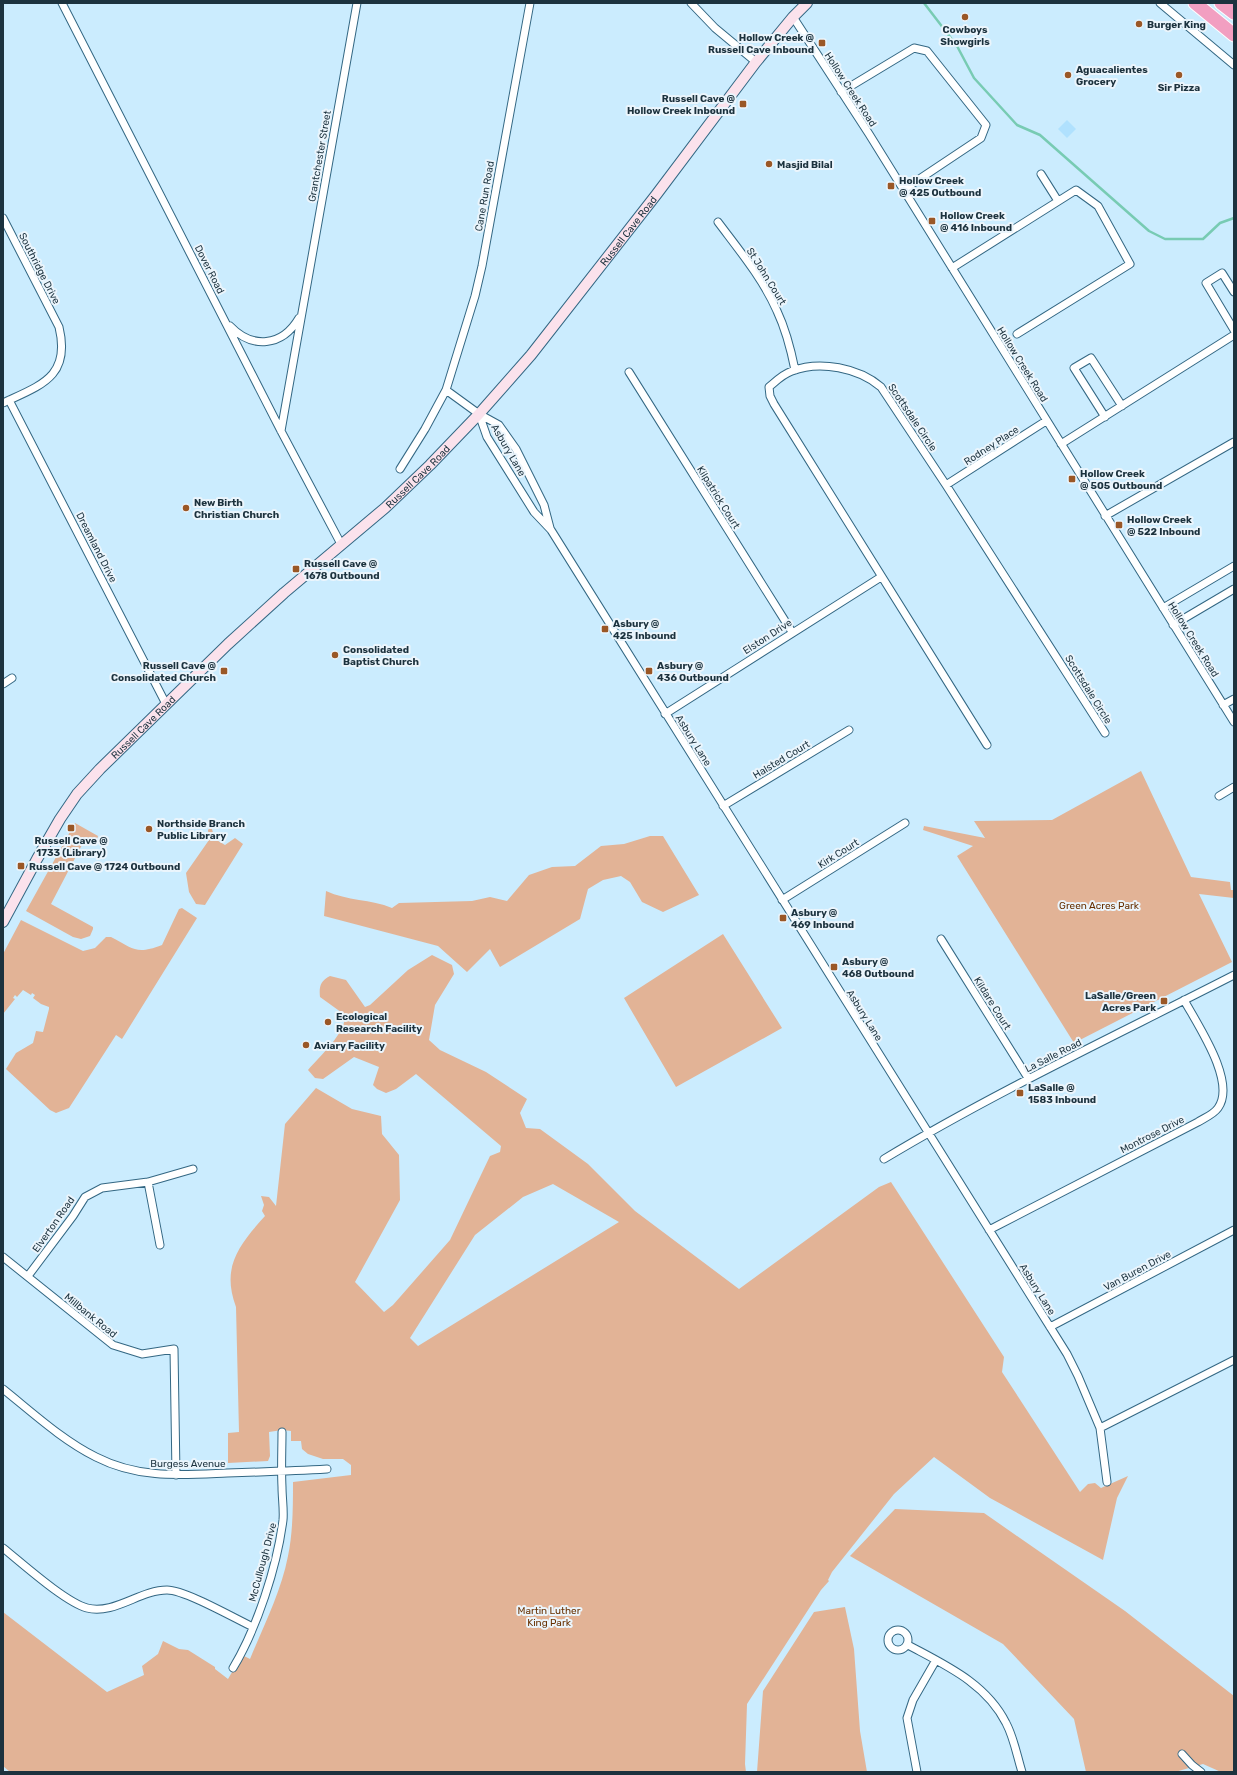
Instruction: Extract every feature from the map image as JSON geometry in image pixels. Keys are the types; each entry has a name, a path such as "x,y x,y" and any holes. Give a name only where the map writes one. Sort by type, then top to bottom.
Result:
{"highway":[{"path":"1195,3 1234,35"},
{"path":"1221,3 1234,14"}],"main road":[{"name":"Russell Cave Road","path":"3,922 7,907 60,819 77,794 166,704 247,626 385,508 430,465 479,414 531,355 660,189 756,62 793,17 807,3"}],"street":[{"name":"Dover Road","path":"62,3 281,432 342,544"},
{"path":"67,13 68,3"},
{"name":"Grantchester Street","path":"281,432 357,3"},
{"name":"Cane Run Road","path":"400,469 425,429 446,390 475,296 482,266 530,3"},
{"path":"691,3 715,28 756,62"},
{"path":"1160,3 1234,65"},
{"name":"Hollow Creek Road","path":"793,17 952,268 1234,722"},
{"path":"841,92 914,48 927,50 986,124 981,138 903,190"},
{"path":"1041,174 1058,201"},
{"path":"952,268 1076,190 1098,206 1130,264 1018,334"},
{"name":"Southridge Drive","path":"3,218 59,327 63,342 59,365 53,374 40,384 6,402"},
{"name":"St John Court","path":"718,222 749,264 778,311 788,341 795,370"},
{"path":"1234,292 1222,273 1206,283 1234,330"},
{"name":"Grantchester Street","path":"225,321 239,335 263,342 282,337 290,330 302,313"},
{"path":"1061,444 1234,336"},
{"path":"1105,416 1074,368 1091,358 1122,406"},
{"name":"Scottsdale Circle","path":"987,745 881,577 770,396 769,387 782,376 795,370 809,367 840,368 852,371 873,380 886,394 1105,733"},
{"name":"Kilpatrick Court","path":"629,372 792,632"},
{"path":"446,390 479,414"},
{"name":"Dreamland Drive","path":"6,402 166,704"},
{"name":"Asbury Lane","path":"479,414 487,437 534,512 551,530 927,1133 1050,1327 1078,1376 1100,1428 1107,1482"},
{"name":"Asbury Lane","path":"479,414 499,425 516,449 544,505 551,530"},
{"name":"Rodney Place","path":"946,485 1046,421"},
{"path":"1105,516 1234,442"},
{"path":"1163,608 1234,566"},
{"name":"Elston Drive","path":"665,714 792,632 881,577"},
{"path":"1173,625 1234,590"},
{"path":"3,684 12,678"},
{"path":"1224,705 1234,699"},
{"name":"Halsted Court","path":"723,806 849,730"},
{"path":"1219,796 1234,787"},
{"name":"Kirk Court","path":"782,900 905,823"},
{"name":"Kildare Court","path":"941,939 1028,1078"},
{"name":"La Salle Road","path":"884,1158 1028,1078 1234,974"},
{"name":"Montrose Drive","path":"989,1230 1198,1122 1217,1109 1222,1096 1222,1076 1218,1064 1184,1000"},
{"name":"Elverton Road","path":"28,1276 73,1216 84,1197 102,1188 148,1182 193,1169"},
{"path":"148,1182 160,1245"},
{"name":"Van Buren Drive","path":"1050,1327 1234,1230"},
{"name":"Millbank Road","path":"3,1257 113,1345 142,1354 174,1350 176,1475"},
{"path":"1100,1428 1234,1360"},
{"name":"Burgess Avenue","path":"3,1389 70,1442 96,1457 122,1468 143,1472 176,1475 327,1469"},
{"name":"McCullough Drive","path":"233,1668 244,1650 266,1591 283,1519 281,1472 282,1432"},
{"path":"3,1548 71,1601 88,1608 103,1608 146,1594 167,1590 186,1595 253,1627"},
{"path":"908,1645 967,1678 992,1701 1007,1724 1022,1772"},
{"path":"917,1772 907,1718 913,1700 936,1660"},
{"path":"1182,1754 1201,1772"}],"shaded area":[{"path":"1067,120 1076,129 1067,138 1058,129"}],"green space":[{"name":"Green Acres Park","path":"1141,771 1191,877 1230,882 1231,890 1234,890 1234,898 1199,894 1232,962 1074,1043 957,856 973,846 923,830 924,826 985,838 974,821 1052,820"},
{"path":"75,823 98,836 97,839 94,838 90,844 84,841 51,904 93,927 90,936 81,939 73,937 26,911"},
{"path":"211,826 215,839 225,845 235,838 243,844 205,905 196,904 189,892 186,873 209,840 208,830"},
{"path":"650,836 663,836 699,895 663,912 642,902 630,882 621,876 603,880 588,889 580,919 500,967 490,949 467,972 438,946 324,916 326,891 342,897 376,903 392,908 399,903 472,901 490,897 507,901 529,875 552,867 575,866 601,846 624,844"},
{"path":"182,908 197,918 122,1039 116,1035 69,1108 56,1113 50,1110 6,1069 16,1053 33,1043 36,1031 43,1032 49,1009 49,1007 41,1004 33,998 35,995 32,993 31,995 23,990 17,997 15,995 13,998 15,999 3,1014 3,954 21,920 83,951 95,948 106,937 111,937 135,949 146,950 162,945 179,909"},
{"path":"723,934 782,1028 676,1087 624,998"},
{"name":"Martin Luther King Park","path":"432,955 452,965 454,974 435,1005 429,1040 440,1050 486,1072 527,1099 520,1113 526,1128 540,1129 588,1164 635,1211 739,1289 879,1187 891,1182 1004,1357 1002,1372 1080,1492 1088,1484 1095,1483 1101,1488 1128,1476 1117,1498 1103,1560 990,1498 934,1457 894,1494 832,1572 828,1580 829,1581 821,1590 747,1704 746,1772 10,1772 3,1766 3,1612 107,1692 144,1675 142,1666 158,1654 163,1641 179,1649 188,1650 215,1667 215,1669 228,1679 242,1655 250,1659 272,1608 281,1582 291,1538 293,1482 351,1475 351,1465 343,1459 323,1459 308,1454 302,1449 301,1441 291,1441 291,1431 282,1430 269,1432 270,1456 268,1461 228,1463 228,1433 239,1432 236,1307 232,1293 232,1268 240,1247 265,1216 262,1211 264,1205 261,1196 269,1197 276,1206 285,1124 316,1088 352,1109 381,1116 382,1134 399,1155 400,1200 355,1282 384,1312 393,1305 450,1240 490,1156 500,1152 501,1146 416,1074 396,1089 386,1093 377,1089 373,1085 379,1067 354,1057 323,1079 315,1078 308,1070 337,1037 344,1022 345,1015 320,997 320,987 324,980 330,976 346,980 365,1007 370,1005 408,970","holes":["553,1184 619,1222 418,1346 410,1338 475,1235 523,1197"]},
{"path":"895,1509 984,1513 1125,1611 1234,1696 1234,1772 1221,1772 1203,1764 1175,1772 1086,1772 1074,1719 1003,1644 850,1556"},
{"path":"845,1607 854,1649 860,1731 867,1772 757,1772 763,1691 814,1612"}],"waterway":[{"path":"924,3 957,46 974,78 1017,125 1040,135 1149,231 1165,239 1203,239 1220,223 1234,218"}],"place":[{"name":"Cowboys Showgirls","path":"965,17"},
{"name":"Burger King","path":"1139,24"},
{"name":"Hollow Creek @ Russell Cave Inbound","path":"822,43"},
{"name":"Aguacalientes Grocery","path":"1068,75"},
{"name":"Sir Pizza","path":"1179,75"},
{"name":"Russell Cave @ Hollow Creek Inbound","path":"743,104"},
{"name":"Masjid Bilal","path":"769,164"},
{"name":"Hollow Creek @ 425 Outbound","path":"891,186"},
{"name":"Hollow Creek @ 416 Inbound","path":"932,221"},
{"name":"Hollow Creek @ 505 Outbound","path":"1072,479"},
{"name":"New Birth Christian Church","path":"186,508"},
{"name":"Hollow Creek @ 522 Inbound","path":"1119,525"},
{"name":"Russell Cave @ 1678 Outbound","path":"296,569"},
{"name":"Asbury @ 425 Inbound","path":"605,629"},
{"name":"Consolidated Baptist Church","path":"335,655"},
{"name":"Russell Cave @ Consolidated Church","path":"224,671"},
{"name":"Asbury @ 436 Outbound","path":"649,671"},
{"name":"Russell Cave @ 1733 (Library)","path":"71,828"},
{"name":"Northside Branch Public Library","path":"149,829"},
{"name":"Russell Cave @ 1724 Outbound","path":"21,866"},
{"name":"Asbury @ 469 Inbound","path":"783,918"},
{"name":"Asbury @ 468 Outbound","path":"834,967"},
{"name":"LaSalle/Green Acres Park","path":"1164,1001"},
{"name":"Ecological Research Facility","path":"328,1022"},
{"name":"Aviary Facility","path":"306,1045"},
{"name":"LaSalle @ 1583 Inbound","path":"1020,1093"}]}
